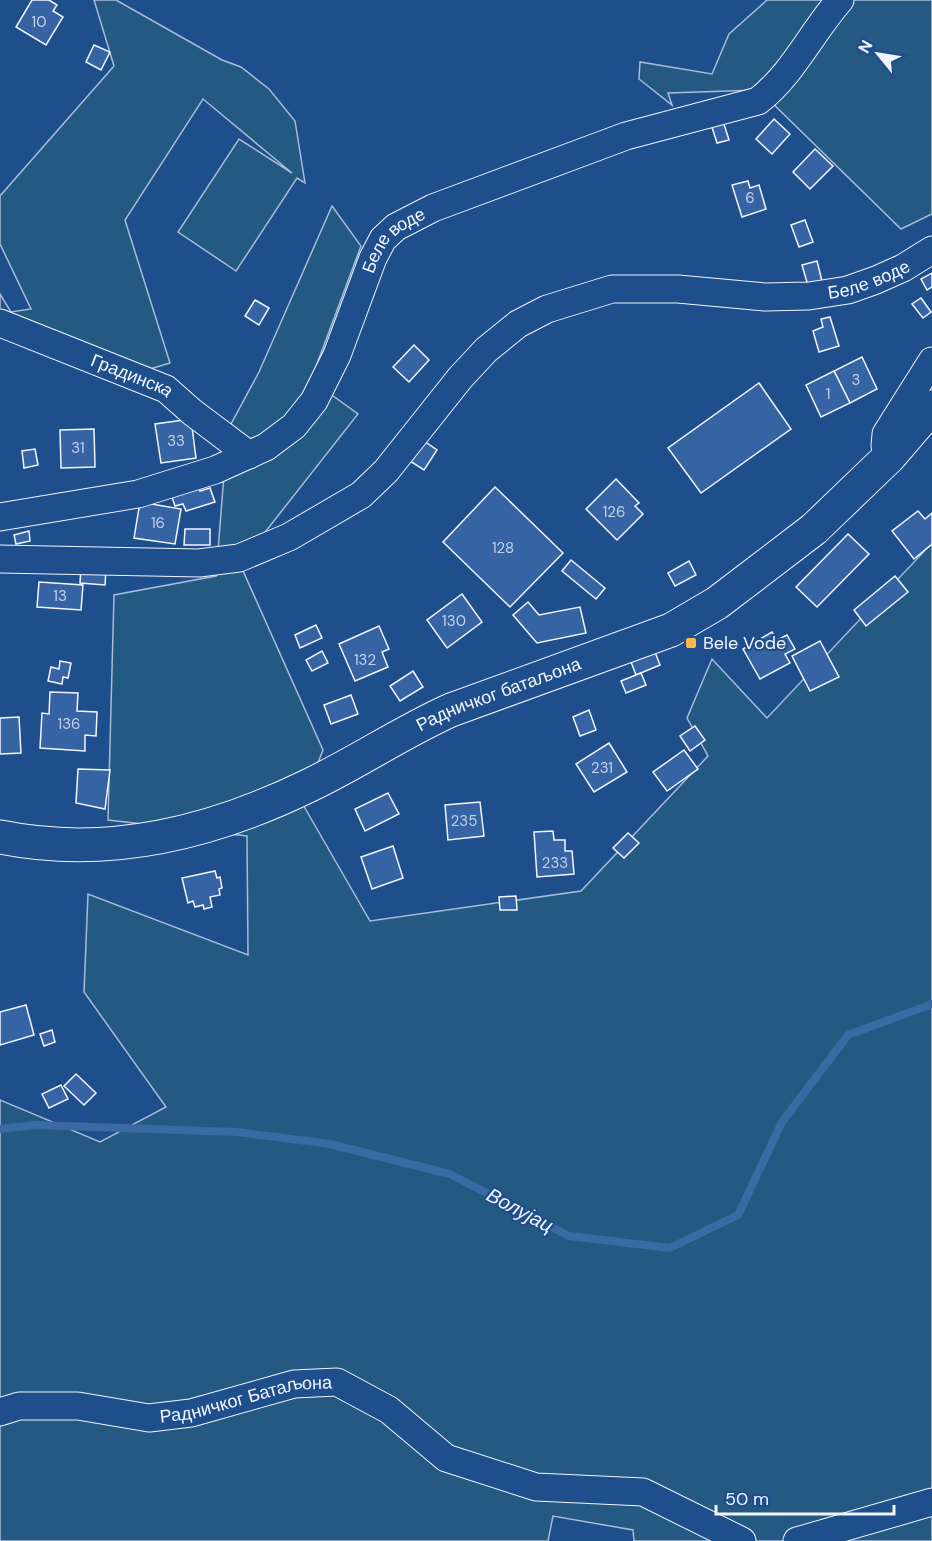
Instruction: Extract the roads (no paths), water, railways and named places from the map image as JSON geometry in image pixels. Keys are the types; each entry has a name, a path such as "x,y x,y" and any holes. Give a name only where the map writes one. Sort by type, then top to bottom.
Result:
{"main road":[{"name":"Радничког батаљона","path":"0,837 42,844 92,845 157,838 193,831 278,800 334,773 428,720 451,710 671,630 717,603 814,529 889,457 932,407"}],"street":[{"name":"Беле воде","path":"0,517 138,494 205,473 266,447 294,426 314,401 337,355 373,258 383,239 396,227 433,208 626,136 758,101 773,90 790,70 825,17 840,0"},
{"name":"Беле воде","path":"0,559 199,563 239,558 289,537 361,495 386,471 460,378 486,350 518,324 547,309 612,288 678,289 765,297 809,296 848,290 876,280 903,268 932,250"},
{"name":"Градинска","path":"0,323 166,389 192,412 249,455"},
{"path":"889,457 885,446 886,434 932,361"},
{"name":"Радничког Батаљона","path":"0,1412 19,1406 78,1406 149,1419 191,1413 294,1383 337,1382 389,1410 446,1458 536,1487 643,1492 742,1541"},
{"path":"797,1541 932,1502"}],"waterway":[{"name":"Волујац","path":"0,1129 36,1125 236,1132 330,1144 450,1174 569,1236 670,1248 738,1215 782,1122 848,1035 932,1004"}],"place":[{"name":"Bele Vode","path":"691,643"}]}
